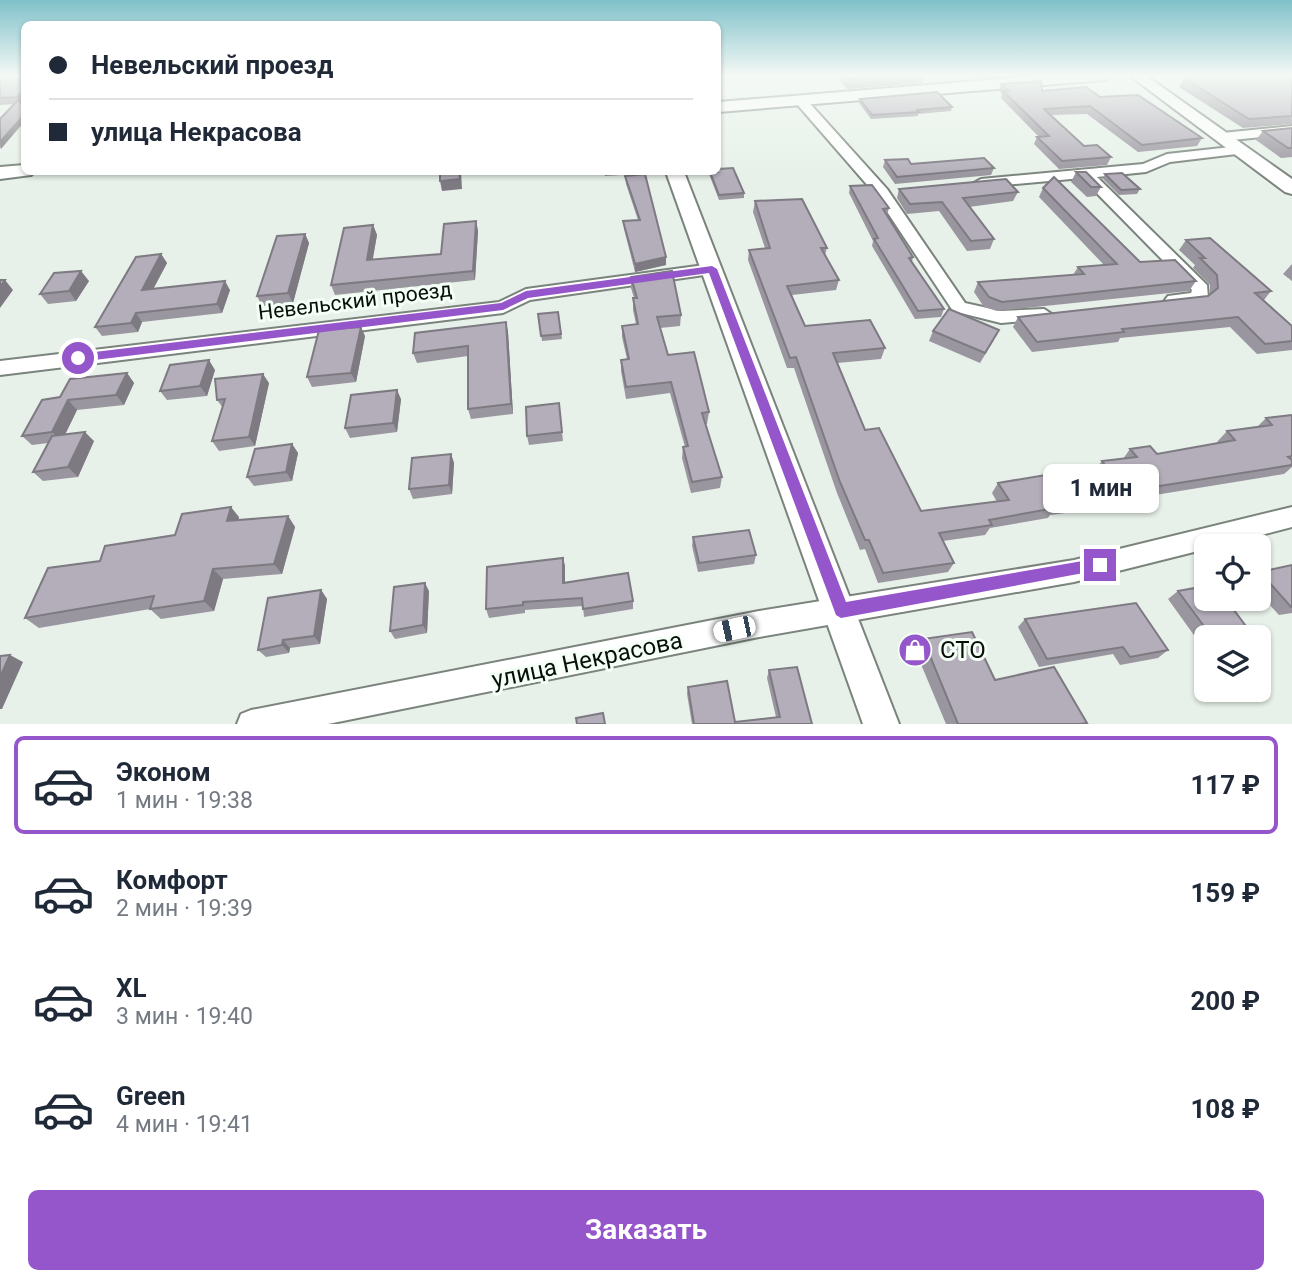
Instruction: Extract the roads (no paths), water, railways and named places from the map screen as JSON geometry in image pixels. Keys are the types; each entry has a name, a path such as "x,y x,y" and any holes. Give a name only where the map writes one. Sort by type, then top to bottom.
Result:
{"main road":[{"path":"0,173 21,171"}],"street":[{"path":"809,109 889,191 959,307 997,320 1065,312"},
{"path":"1183,109 1292,188"},
{"path":"1222,137 1292,130"},
{"path":"964,184 1146,168 1167,158 1240,150"},
{"path":"1086,174 1201,289 1199,298 1159,302"},
{"path":"677,175 841,610 881,724"},
{"name":"Невельский проезд","path":"0,368 503,307 526,295 712,269"},
{"name":"улица Некрасова","path":"251,724 841,610 1074,571 1292,517"}],"place":[{"name":"СТО","path":"915,650"}]}
